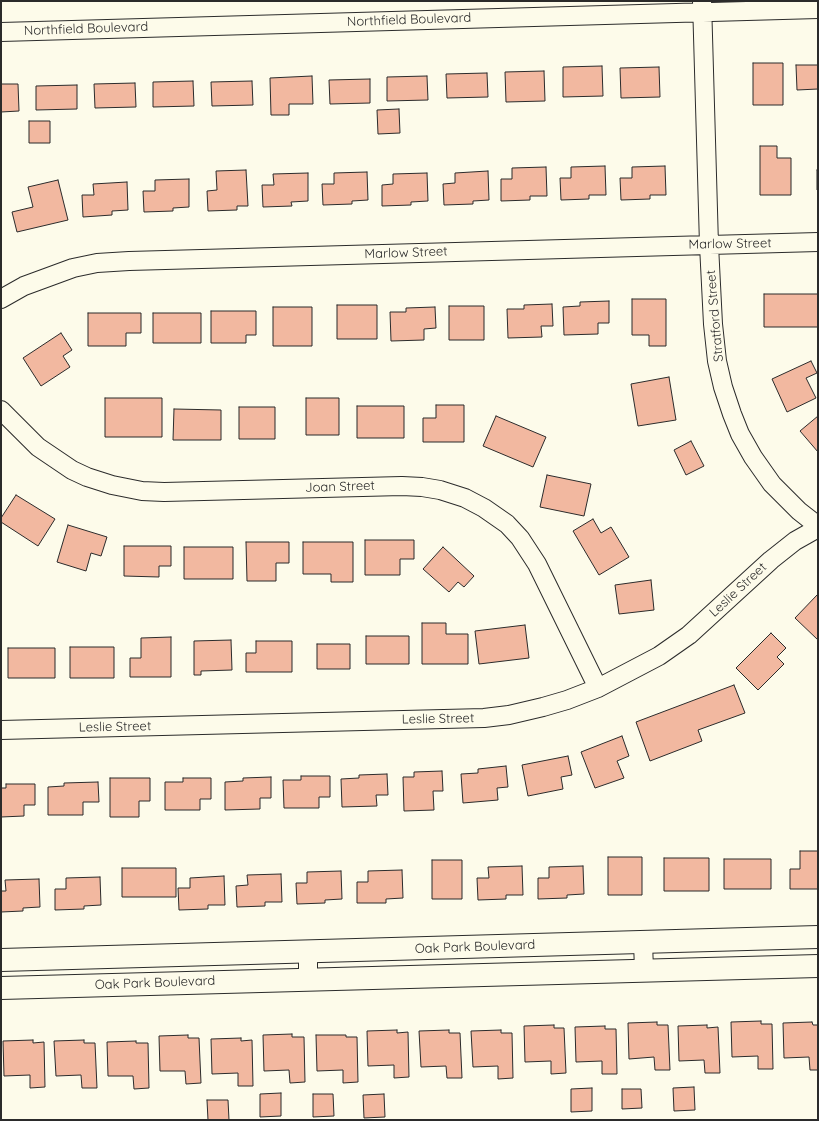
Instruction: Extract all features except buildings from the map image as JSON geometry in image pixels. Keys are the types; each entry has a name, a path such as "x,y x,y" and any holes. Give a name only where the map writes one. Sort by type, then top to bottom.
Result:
{"street":[{"name":"Northfield Boulevard","path":"1,32 702,7 818,9"},
{"name":"Stratford Street","path":"702,7 709,245 713,324 717,361 723,387 732,414 740,434 753,457 772,484 799,511 818,527"},
{"name":"Marlow Street","path":"1,299 24,286 47,276 73,268 97,263 818,242"},
{"name":"Joan Street","path":"1,410 38,447 72,470 87,477 112,485 142,491 181,492 402,486 440,490 465,498 507,524 520,538 537,564 598,688"},
{"name":"Leslie Street","path":"1,730 484,718 510,715 543,708 598,688 660,656 689,635 717,611 771,560 795,541 818,527"},
{"name":"Oak Park Boulevard","path":"1,960 818,938"},
{"path":"643,942 644,970"},
{"path":"308,952 308,979"},
{"name":"Oak Park Boulevard","path":"1,988 818,966"}]}
